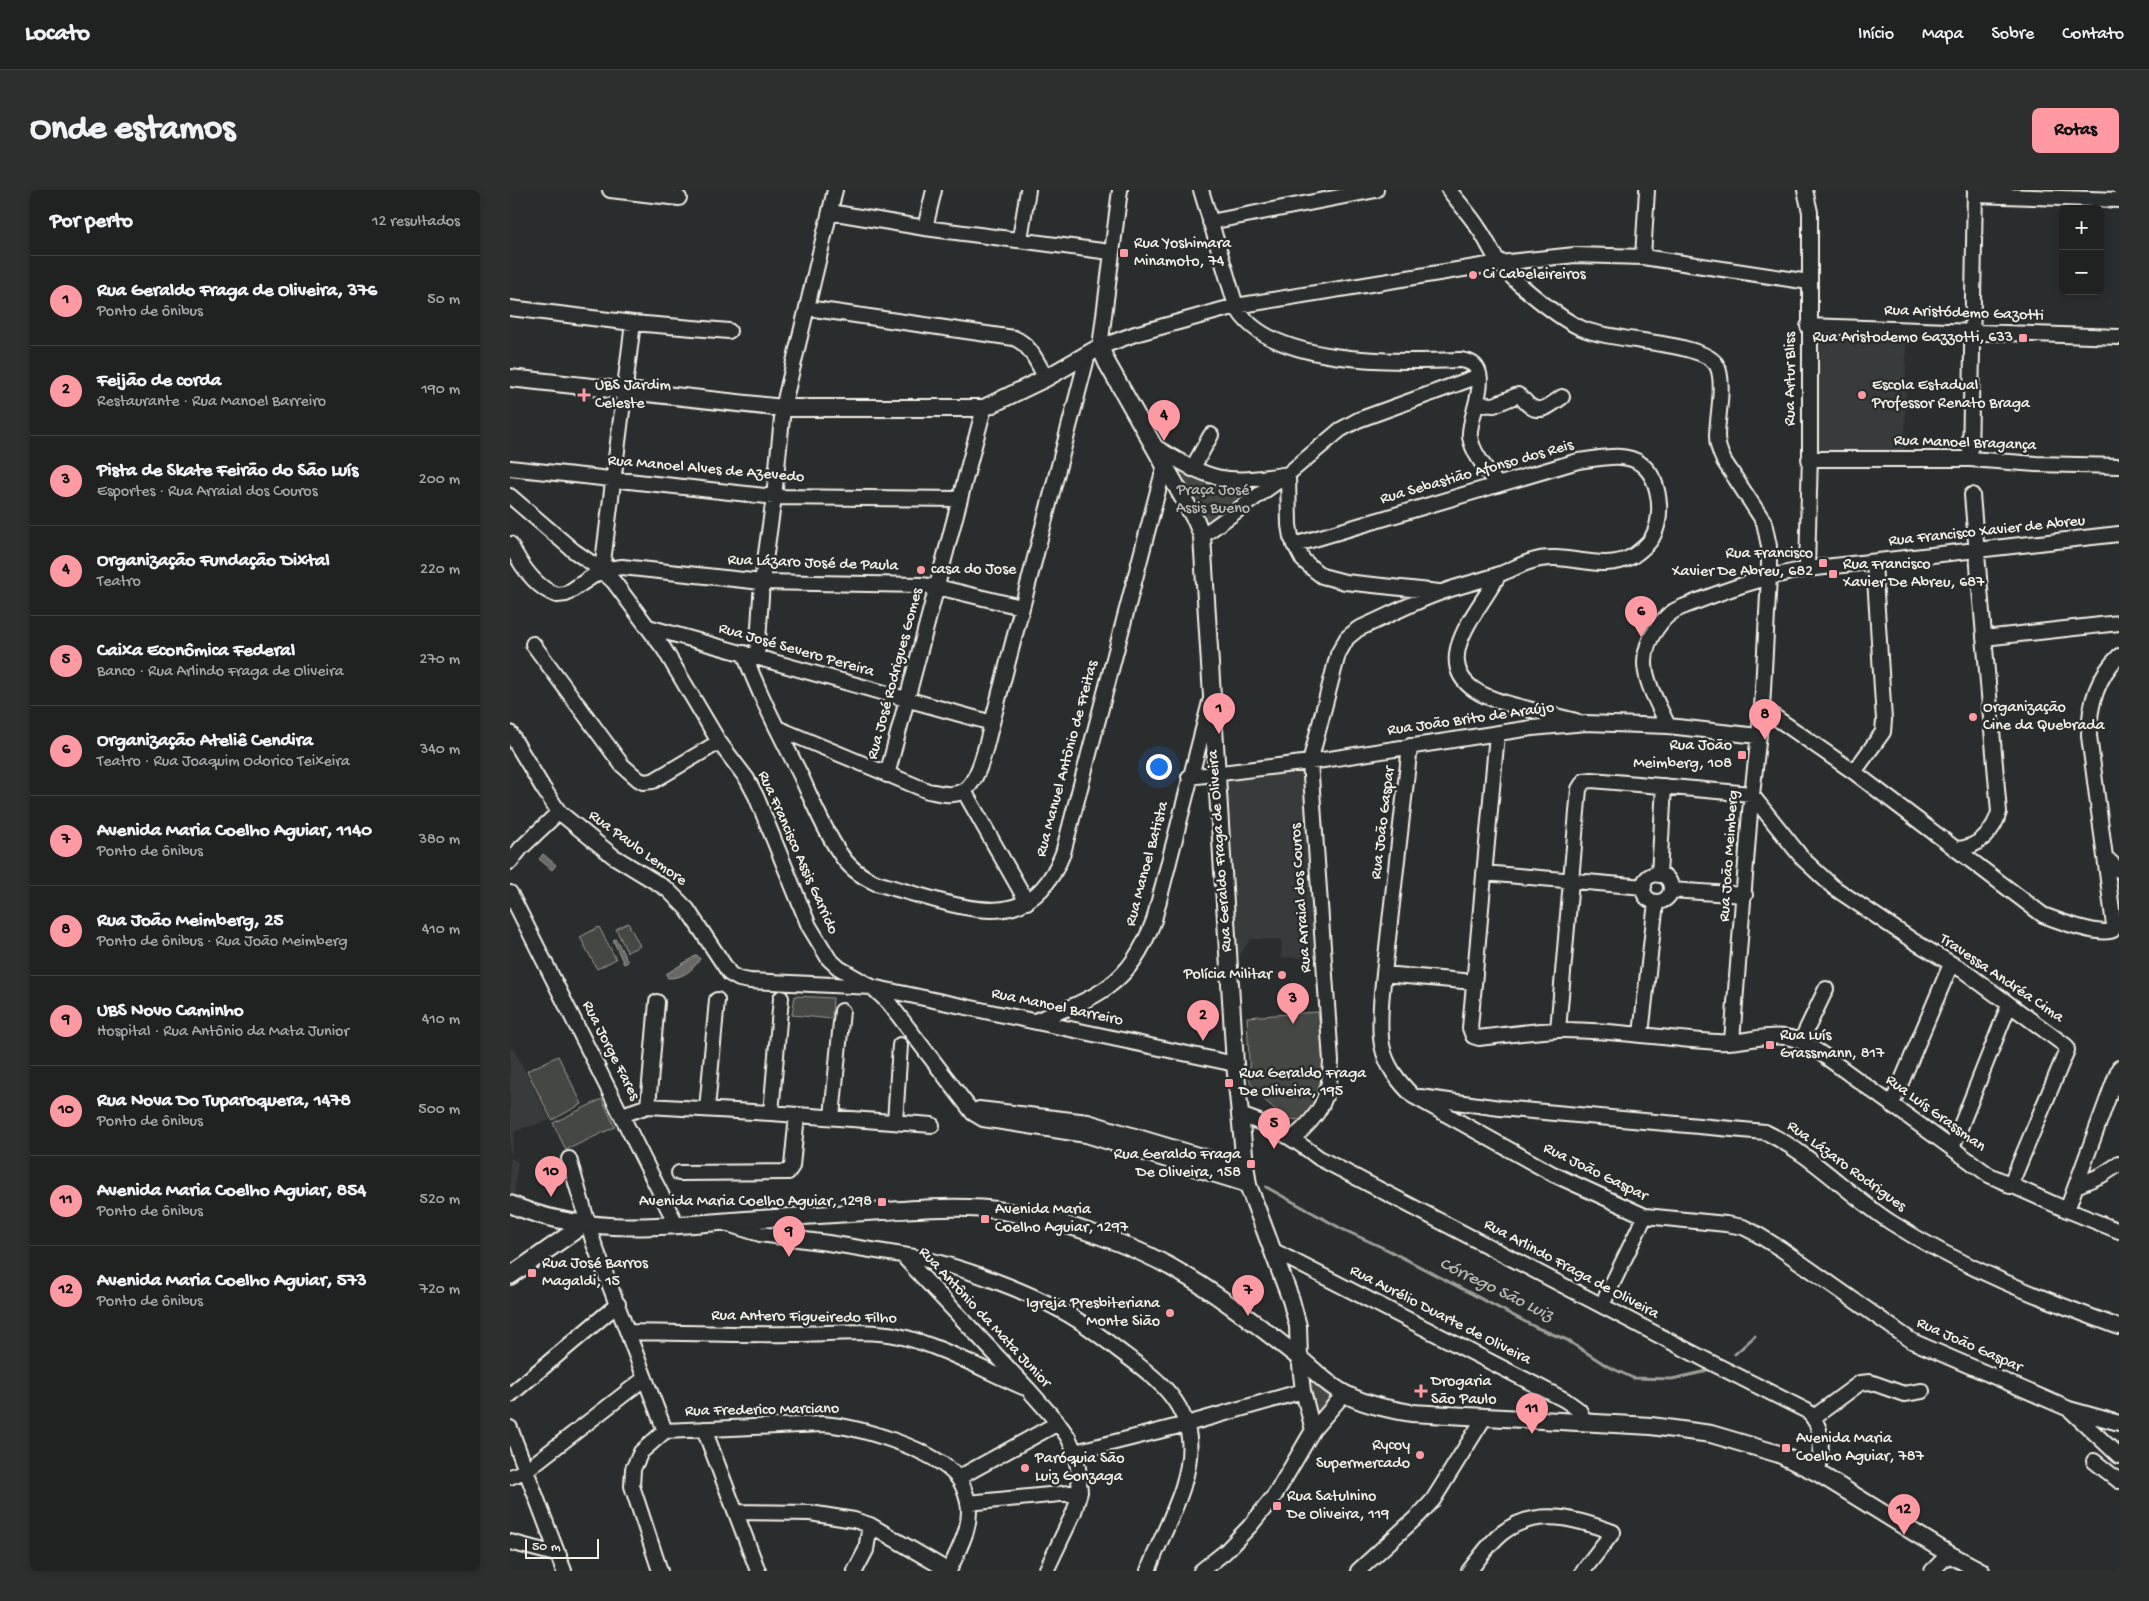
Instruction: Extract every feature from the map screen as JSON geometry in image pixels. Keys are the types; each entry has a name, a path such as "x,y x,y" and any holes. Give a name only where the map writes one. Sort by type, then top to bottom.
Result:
{"main road":[{"path":"510,378 783,408 984,408 1046,378 1094,350"},
{"name":"Rua Geraldo Fraga de Oliveira","path":"1094,350 1107,363 1157,448 1202,536 1237,1094 1245,1169 1248,1185 1291,1300 1298,1326 1298,1357"},
{"path":"510,1204 530,1212 587,1226 677,1226 952,1207 1002,1211 1046,1220 1126,1245 1156,1258 1189,1278 1298,1357 1344,1394 1375,1407 1411,1414 1651,1426 1711,1434 1779,1454 1818,1473 1949,1554 1981,1571"},
{"path":"557,1218 561,1228 562,1240"},
{"path":"510,1276 562,1240 587,1226"}],"street":[{"path":"610,190 679,198"},
{"path":"750,655 774,497 783,408 835,190"},
{"path":"925,228 934,190"},
{"path":"1020,239 1028,190"},
{"path":"777,728 928,791 951,794 964,791 972,782 980,765 992,723 1021,607 1094,350 1120,190"},
{"path":"1202,190 1236,306 1240,315 1250,324 1294,347 1322,354 1386,362 1467,360 1476,367 1480,386 1470,423 1471,443 1497,484"},
{"path":"1210,222 1376,190"},
{"path":"1449,190 1479,228 1500,263"},
{"path":"1643,257 1647,190"},
{"name":"Rua Artur Bliss","path":"1805,190 1810,212 1808,326 1809,459 1806,569"},
{"path":"1970,460 1975,192 2119,200"},
{"path":"830,212 925,228 1110,252"},
{"path":"1094,350 1135,334 1236,306 1500,263 1575,254 1643,257 1809,282"},
{"name":"Rua João Meimberg","path":"1500,263 1512,276 1568,322 1582,329 1596,334 1680,348 1700,354 1716,364 1720,380 1717,436 1719,450 1724,461 1764,522 1768,539 1769,576 1762,708 1751,794 1745,895 1732,1041"},
{"path":"510,308 633,323 729,331"},
{"path":"807,308 1014,338 1021,341 1030,350 1046,378"},
{"path":"510,544 516,557 532,578 551,594 566,594 602,570 615,479 633,323"},
{"name":"Rua Aristódemo Gazotti","path":"1808,326 2119,337"},
{"path":"1202,536 1288,474 1340,430 1358,420 1479,376"},
{"path":"1476,404 1494,405 1518,395 1532,408 1544,409 1562,397"},
{"name":"Rua José Rodrigues Gomes","path":"887,775 984,408"},
{"path":"1192,469 1211,435"},
{"path":"1157,448 1192,469 1209,476 1237,481 1288,474"},
{"name":"Rua Sebastião Afonso dos Reis","path":"1294,545 1578,461 1612,457 1626,458 1642,464 1649,472 1656,488 1659,511 1658,523 1648,544 1622,560 1595,563 1551,557 1532,561 1499,574 1441,592 1358,629 1347,638 1338,654 1310,762"},
{"name":"Rua Manoel Bragança","path":"1809,459 1970,460 2119,466"},
{"name":"Rua Manuel Antônio de Freitas","path":"750,655 777,728 839,853 862,876 876,883 969,909 996,911 1014,908 1028,902 1056,871 1063,853 1165,464"},
{"name":"Rua Manoel Alves de Azevedo","path":"510,468 774,497 959,499"},
{"path":"1288,474 1289,525 1294,545 1303,560 1313,569 1331,578 1345,582 1441,592"},
{"path":"1957,849 1972,845 1990,832 1996,825 2000,812 1972,495"},
{"name":"Rua Francisco Assis Garrido","path":"510,496 574,551 602,570 614,582 648,627 664,649 720,742 747,779 756,796 818,944 829,959 839,968 872,987 899,1015 973,1113 983,1119 1086,1135 1248,1185"},
{"name":"Rua Francisco Xavier de Abreu","path":"1668,726 1645,671 1644,659 1652,635 1662,621 1673,611 1769,576 1806,569 2119,534"},
{"path":"1854,772 1882,732 1884,720 1874,562"},
{"name":"Rua Lázaro José de Paula","path":"602,570 622,567 762,582 938,586 1021,607"},
{"path":"1499,574 1461,640 1458,650 1460,674 1474,690 1488,698 1586,723"},
{"path":"1984,638 2119,623"},
{"name":"Rua José Severo Pereira","path":"648,627 907,701 992,723"},
{"path":"533,644 614,755 643,782 653,781 720,742"},
{"path":"1762,708 1854,772 2043,915 2062,923 2106,932 2113,930 2114,925 2089,736 2089,721 2093,699 2100,683 2107,670 2119,656"},
{"name":"Rua Manoel Batista","path":"1035,1021 1096,995 1115,982 1132,965 1145,944 1154,920 1189,777 1213,690"},
{"name":"Rua João Brito de Araújo","path":"1189,777 1586,723 1668,726 1758,736"},
{"name":"Rua Paulo Lemore","path":"510,733 559,812 613,856 666,889 687,909 704,931 725,968 733,977 750,981 872,987"},
{"path":"1384,974 1474,982 1497,734"},
{"name":"Rua João Gaspar","path":"1410,746 1384,974 1382,1044 1386,1060 1396,1079 1412,1096 1553,1174 1645,1216 1743,1227 1781,1249 1912,1341 2070,1409 2119,1423"},
{"name":"Rua Arraial dos Couros","path":"1293,1138 1308,1126 1320,1110 1327,1093 1331,1061 1310,762"},
{"path":"1558,1030 1580,789 1584,781 1592,780 1751,794"},
{"path":"1658,875 1664,786"},
{"path":"964,791 1028,902"},
{"name":"Travessa Andréa Cima","path":"1751,794 1803,859 1833,887 1915,942 1964,971 2061,1041 2067,1048 2010,1186"},
{"path":"510,862 559,812"},
{"path":"2106,857 2119,870"},
{"path":"1484,873 1644,887"},
{"path":"1658,875 1668,880 1671,890 1666,899 1656,902 1647,897 1644,887 1650,876 1658,875"},
{"path":"1671,890 1745,895"},
{"name":"Rua Jorge Fares","path":"510,893 677,1226"},
{"path":"1641,1034 1656,902"},
{"path":"1892,1104 1951,964"},
{"name":"Rua Luís Grassman","path":"1474,982 1470,1028 1471,1034 1476,1037 1558,1030 1641,1034 1718,1042 1784,1036 1801,1041 1892,1104 1989,1175 2010,1186 2119,1231"},
{"name":"Rua Manoel Barreiro","path":"872,987 1235,1064"},
{"path":"1801,1041 1826,989"},
{"path":"771,1113 781,998"},
{"path":"707,1109 717,1000"},
{"path":"648,1106 657,1002"},
{"path":"1952,1148 2009,1005"},
{"path":"832,1118 842,1011"},
{"path":"895,1122 900,1045"},
{"path":"2067,1210 2119,1068"},
{"name":"Rua Arlindo Fraga de Oliveira","path":"1237,1094 1263,1122"},
{"name":"Rua Lázaro Rodrigues","path":"1412,1096 1500,1108 1765,1132 1782,1140 1865,1204 1917,1238 1976,1270 2014,1287 2119,1327"},
{"path":"966,1104 980,1109 1096,1124 1245,1169"},
{"path":"622,1114 648,1106 932,1125"},
{"path":"679,1174 788,1172 792,1166 797,1115"},
{"name":"Rua Arlindo Fraga de Oliveira","path":"1239,1116 1263,1122 1293,1138 1319,1158 1807,1411 1814,1417"},
{"path":"569,1159 587,1226 629,1332 665,1431 641,1452 633,1469 632,1486 660,1571"},
{"path":"2076,1186 2102,1175 2119,1164"},
{"path":"1602,1306 1645,1216"},
{"name":"Rua Antônio da Mata Junior","path":"721,1222 760,1234 902,1255 1028,1389 1068,1437 1074,1452 1080,1492 1074,1512 1046,1571"},
{"name":"Rua Aurélio Duarte de Oliveira","path":"1272,1250 1565,1400 1579,1410 1585,1422"},
{"path":"902,1255 926,1259 991,1281 1036,1299 1080,1322 1164,1385 1177,1402 1187,1424 1190,1439 1190,1457 1177,1503 1148,1571"},
{"path":"510,1395 618,1304"},
{"name":"Rua Antero Figueiredo Filho","path":"629,1332 876,1334 898,1336 916,1341 1028,1389"},
{"name":"Rua Geraldo Fraga de Oliveira","path":"1298,1357 1303,1391 1313,1430"},
{"path":"510,1477 525,1471 645,1378"},
{"path":"1818,1473 1821,1441 1820,1430 1814,1417 1860,1383 1870,1382 1904,1394 1922,1391"},
{"path":"1074,1452 1187,1424 1303,1391"},
{"path":"1201,1571 1225,1552 1275,1496 1313,1430 1344,1394"},
{"path":"2070,1409 2119,1456"},
{"path":"1358,1571 1420,1514 1432,1500 1484,1418"},
{"path":"958,1478 1058,1423"},
{"name":"Rua Frederico Marciano","path":"665,1431 807,1424 841,1425 928,1454 958,1478 968,1503 969,1520 949,1571"},
{"path":"510,1428 564,1571"},
{"path":"704,1429 758,1571"},
{"path":"2094,1461 2119,1482"},
{"path":"968,1503 1080,1492"},
{"path":"736,1512 810,1513 836,1516 870,1525 949,1571"},
{"path":"1469,1571 1491,1543 1503,1532 1521,1523 1540,1518 1562,1516 1614,1532 1583,1571"},
{"path":"855,1571 866,1550 870,1525"},
{"path":"866,1550 894,1539"},
{"path":"510,1542 559,1555"},
{"path":"1932,1571 1949,1554"}],"shaded area":[{"name":"Escola Estadual Professor Renato Braga","path":"1820,332 1906,335 1905,455 1815,455"},
{"path":"1304,769 1315,957 1281,958 1282,939 1251,939 1240,955 1232,953 1221,780"},
{"path":"543,854 556,865 552,870 539,859"},
{"path":"616,939 628,962 624,964 613,940"},
{"path":"697,955 700,959 694,967 683,975 668,978 666,974"},
{"path":"513,1048 550,1120 515,1131 510,1158 510,1049"},
{"path":"510,1158 518,1162 514,1195 510,1193"}],"green space":[{"name":"Praça José Assis Bueno","path":"1173,465 1274,481 1205,527"},
{"path":"628,923 640,946 627,952 616,929"},
{"path":"599,927 616,959 597,969 580,937"},
{"path":"795,996 833,998 832,1019 792,1015"},
{"path":"1318,1012 1323,1056 1322,1082 1319,1095 1303,1120 1290,1119 1261,1097 1250,1082 1247,1017"},
{"path":"558,1056 582,1104 552,1120 527,1071"},
{"path":"602,1099 615,1127 566,1150 553,1123"},
{"path":"1308,1375 1334,1399 1312,1424"}],"waterway":[{"name":"Córrego São Luiz","path":"1266,1187 1342,1229 1388,1250 1535,1327 1567,1340 1607,1366 1633,1378 1672,1379 1703,1372 1711,1367"},
{"path":"1735,1354 1755,1336"}],"place":[{"name":"Rua Yoshimara Minamoto, 74","path":"1124,253"},
{"name":"Ci Cabeleireiros","path":"1473,275"},
{"name":"Rua Aristodemo Gazzotti, 633","path":"2023,338"},
{"name":"UBS Jardim Celeste","path":"584,395"},
{"name":"Escola Estadual Professor Renato Braga","path":"1862,395"},
{"name":"Organização Fundação Dixtal","path":"1164,441"},
{"name":"Rua Francisco Xavier De Abreu, 682","path":"1823,563"},
{"name":"casa do Jose","path":"921,570"},
{"name":"Rua Francisco Xavier De Abreu, 687","path":"1833,574"},
{"name":"Organização Ateliê Cendira","path":"1641,637"},
{"name":"Organização Cine da Quebrada","path":"1973,717"},
{"name":"Rua Geraldo Fraga de Oliveira, 376","path":"1219,734"},
{"name":"Rua João Meimberg, 25","path":"1765,740"},
{"name":"Rua João Meimberg, 108","path":"1742,755"},
{"name":"Polícia Militar","path":"1282,975"},
{"name":"Pista de Skate Feirão do São Luís","path":"1293,1024"},
{"name":"Feijão de corda","path":"1203,1041"},
{"name":"Rua Luís Grassmann, 817","path":"1770,1045"},
{"name":"Rua Geraldo Fraga De Oliveira, 195","path":"1229,1083"},
{"name":"Caixa Econômica Federal","path":"1274,1149"},
{"name":"Rua Geraldo Fraga De Oliveira, 158","path":"1251,1164"},
{"name":"Rua Nova Do Tuparoquera, 1478","path":"551,1197"},
{"name":"Avenida Maria Coelho Aguiar, 1298","path":"882,1202"},
{"name":"Avenida Maria Coelho Aguiar, 1297","path":"985,1219"},
{"name":"UBS Novo Caminho","path":"789,1257"},
{"name":"Rua José Barros Magaldi, 15","path":"532,1273"},
{"name":"Igreja Presbiteriana Monte Sião","path":"1170,1313"},
{"name":"Avenida Maria Coelho Aguiar, 1140","path":"1248,1316"},
{"name":"Drogaria São Paulo","path":"1421,1391"},
{"name":"Avenida Maria Coelho Aguiar, 854","path":"1532,1434"},
{"name":"Avenida Maria Coelho Aguiar, 787","path":"1786,1448"},
{"name":"Rycoy Supermercado","path":"1420,1455"},
{"name":"Paróquia São Luiz Gonzaga","path":"1025,1468"},
{"name":"Rua Satulnino De Oliveira, 119","path":"1277,1506"},
{"name":"Avenida Maria Coelho Aguiar, 573","path":"1904,1535"}]}
